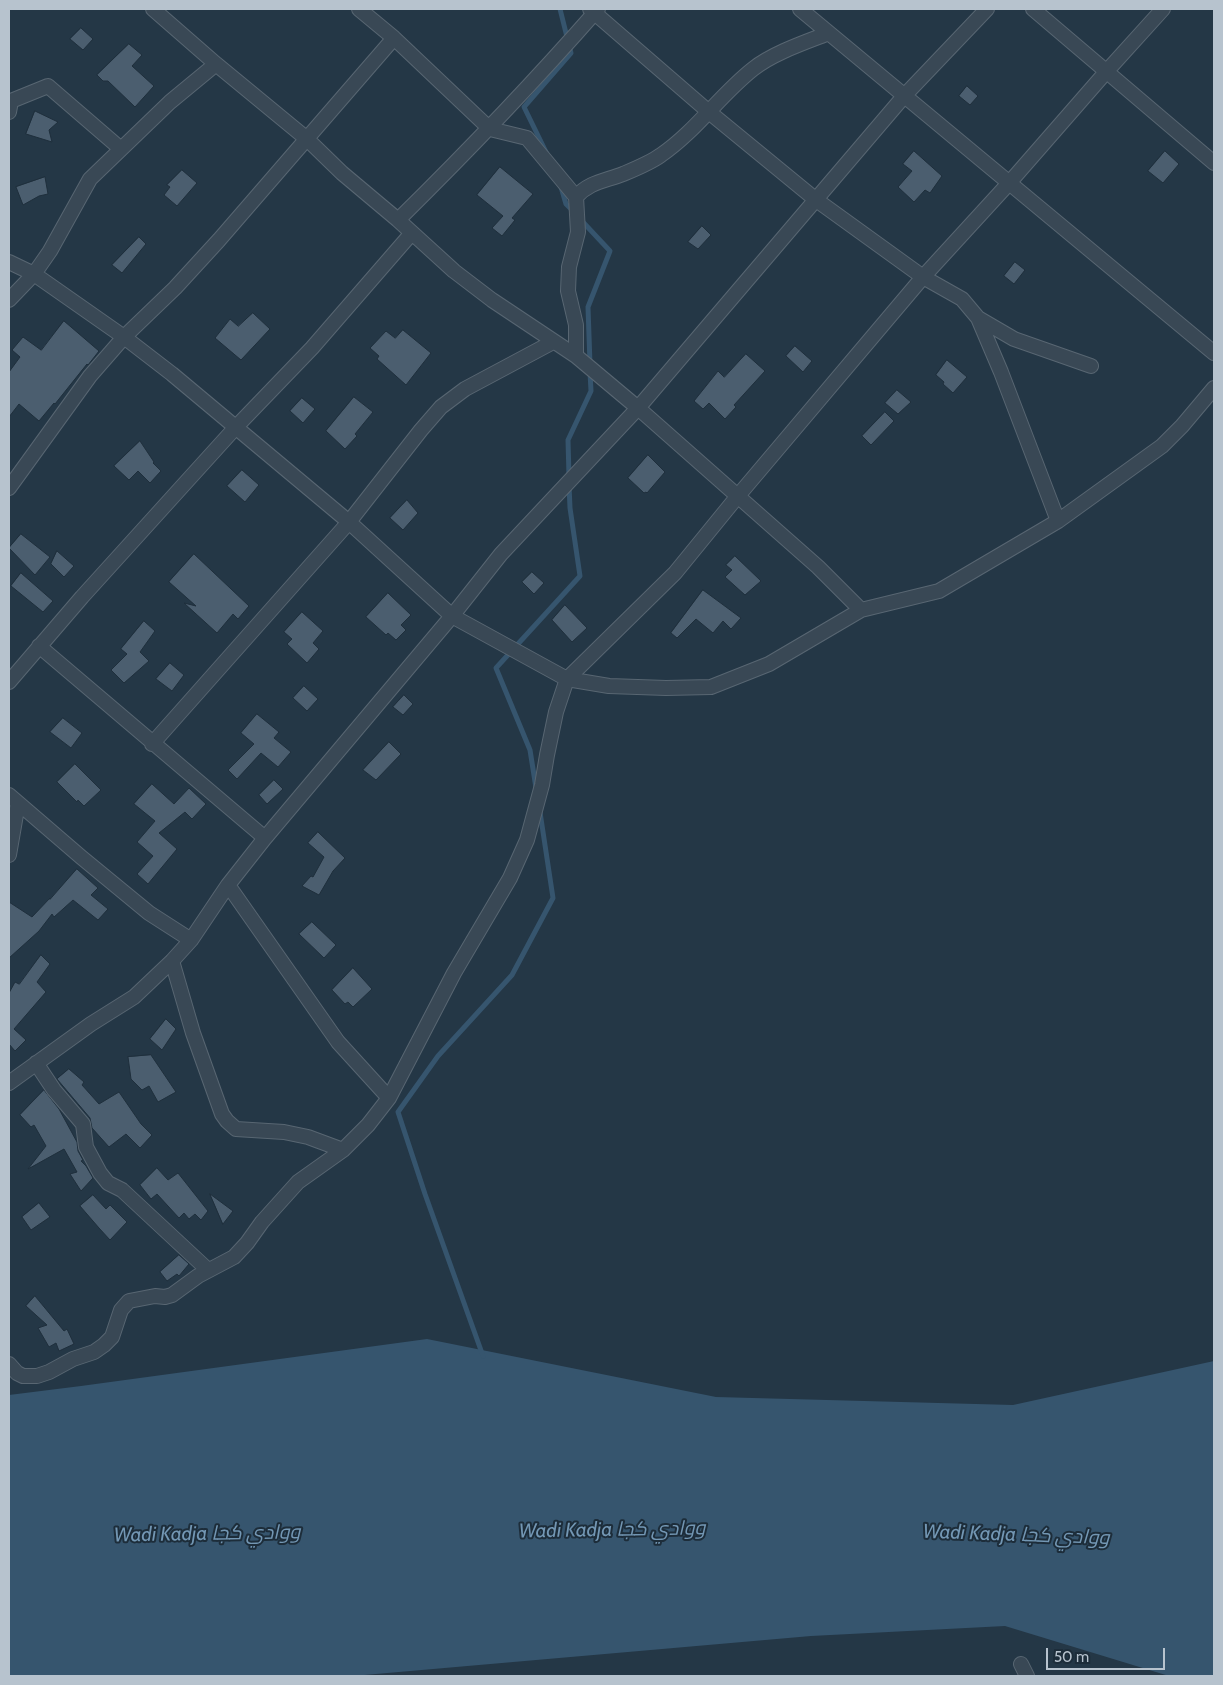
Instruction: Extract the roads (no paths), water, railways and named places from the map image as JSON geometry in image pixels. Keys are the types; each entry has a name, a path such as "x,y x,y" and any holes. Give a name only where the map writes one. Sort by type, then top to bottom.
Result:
{"street":[{"path":"153,9 308,140 342,173 398,220 411,234 477,288 576,356 638,408 818,567 860,610"},
{"path":"359,9 394,38 490,129 527,138 576,197 578,232 569,267 568,291 576,325 576,356"},
{"path":"800,9 1214,353"},
{"path":"11,1077 36,1063 91,1024 134,997 172,961 191,940 228,885 264,838 452,616 501,554 638,408 905,95 987,9"},
{"path":"1033,9 1214,163"},
{"path":"9,1364 17,1373 23,1376 37,1376 104,1346 112,1337 121,1310 129,1301 172,1295 208,1270 234,1257 298,1182 343,1150 368,1125 389,1098 454,973 510,878 527,840 542,785 546,755 556,712 567,679 675,572 923,277 1163,9"},
{"path":"398,220 490,129 594,10 709,112 815,199 923,277 962,299 978,318 1001,372 1058,520"},
{"path":"576,197 583,189 592,184 623,174 660,156 689,133 754,68 799,44 829,32"},
{"path":"9,488 90,376 124,337 175,288 220,240 394,38"},
{"path":"9,300 34,274 50,251 90,179 170,102 216,64"},
{"path":"9,112 11,101 48,86 121,149"},
{"path":"9,682 39,646 236,427 312,348 411,234"},
{"path":"9,262 34,274 124,337 172,374 349,522 452,616 567,679 609,686 711,687 769,664 860,610 939,591 1058,520 1162,446 1182,426 1214,388"},
{"path":"978,318 1014,339 1091,366"},
{"path":"152,744 349,522 441,407 466,389 553,342"},
{"path":"39,646 264,838"},
{"path":"9,855 14,799"},
{"path":"14,799 149,913 191,940"},
{"path":"228,885 338,1042 389,1098"},
{"path":"172,961 193,1033 222,1114 227,1121 236,1129 284,1132 308,1137 343,1150"},
{"path":"36,1063 54,1090 83,1124 88,1154 100,1173 108,1182 122,1190 208,1270"}],"water":[{"name":"Wadi Kadja ووادي كجا","path":"427,1339 716,1397 1013,1405 1214,1361 1214,1676 1169,1676 1005,1626 811,1636 353,1676 9,1676 9,1395"}],"waterway":[{"path":"547,154 524,107 571,53 560,9"},
{"path":"561,187 566,204 574,212"},
{"path":"581,220 610,251 588,307 590,364"},
{"path":"569,476 568,440 591,391 590,372"},
{"path":"536,788 530,750 496,668 580,576 570,508 569,485"},
{"path":"483,1356 398,1112 438,1056 512,975 553,898 540,812"}]}
